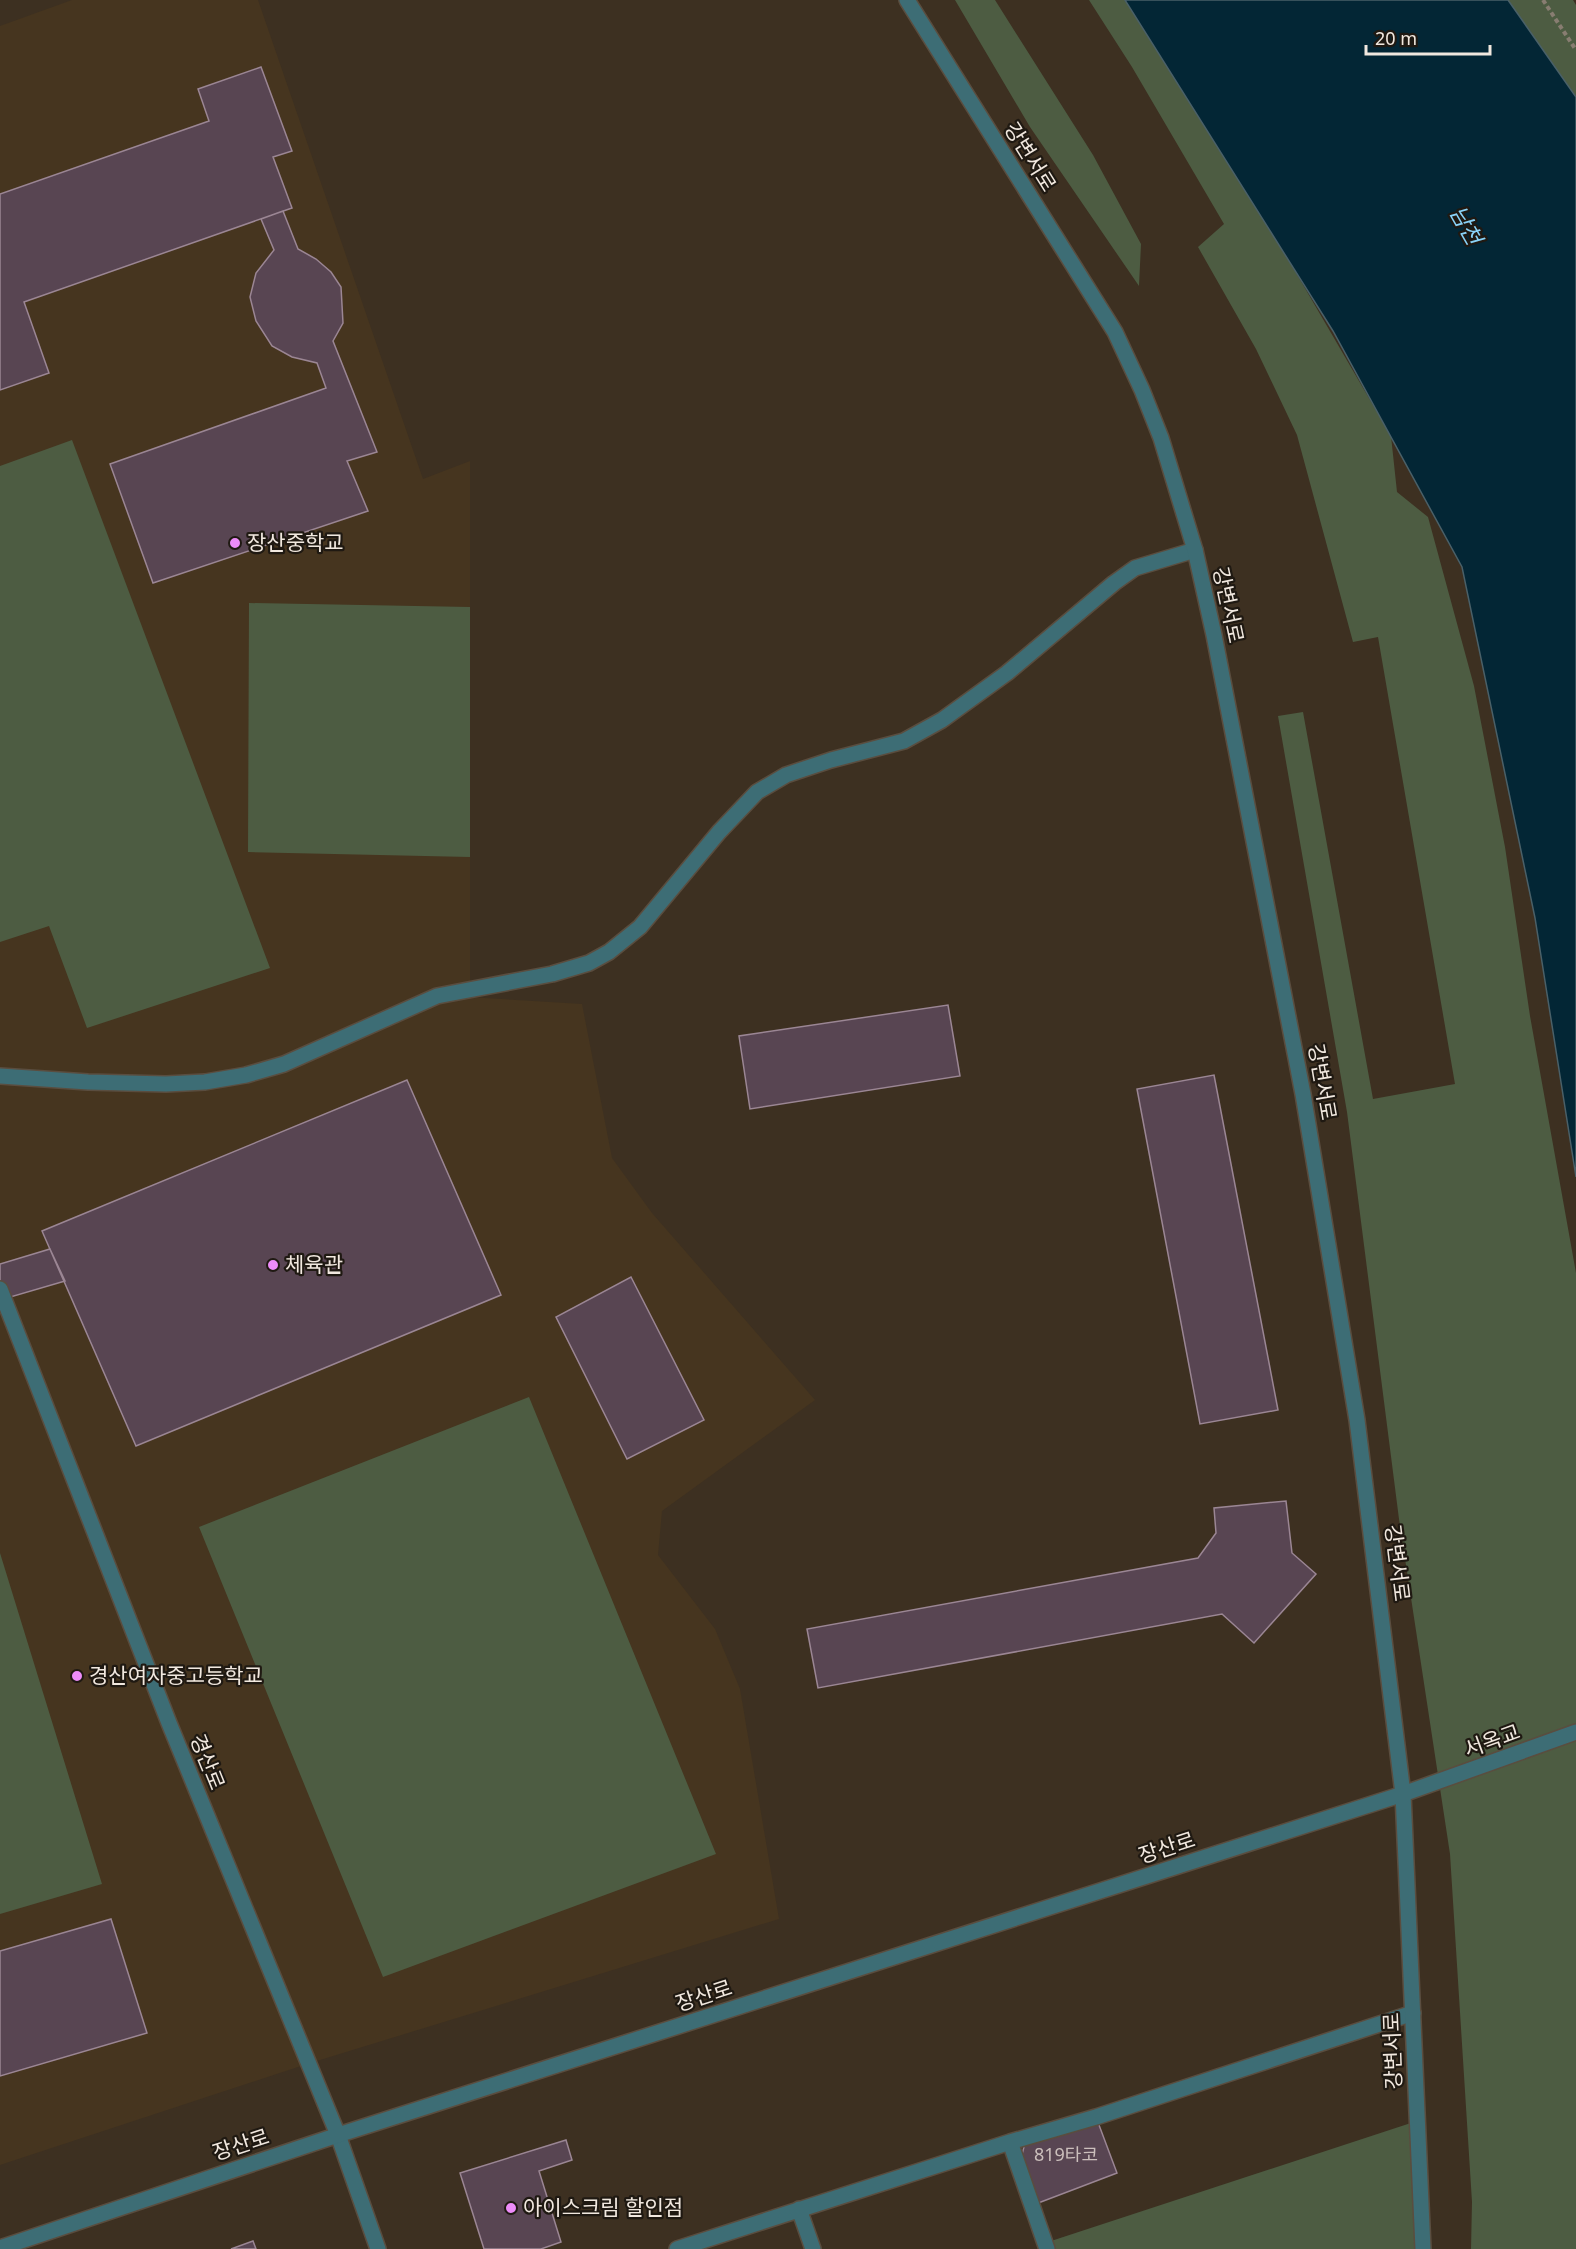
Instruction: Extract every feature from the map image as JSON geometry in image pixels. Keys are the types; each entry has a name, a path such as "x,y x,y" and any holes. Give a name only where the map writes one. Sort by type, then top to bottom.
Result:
{"street":[{"name":"강변서로","path":"907,0 1115,332 1161,438 1195,550 1214,635 1303,1094 1357,1420 1403,1794 1423,2249"},
{"path":"0,1076 166,1084 205,1082 246,1075 284,1064 437,996 552,974 589,963 609,952 640,927 719,832 757,792 786,775 831,760 904,741 942,720 1007,673 1135,567 1195,550"},
{"name":"경산로","path":"0,1289 169,1723 338,2135 378,2249"},
{"name":"서옥교","path":"1422,1788 1576,1732"},
{"name":"장산로","path":"0,2248 12,2246 338,2135 1422,1788"},
{"path":"677,2249 1413,2013"},
{"path":"1010,2142 1047,2249"},
{"path":"799,2209 813,2249"}],"path":[{"path":"1543,0 1576,50"}],"shaded area":[{"path":"72,0 258,0 423,479 470,461 470,989 451,996 582,1004 612,1158 652,1213 815,1400 662,1511 658,1555 715,1629 740,1689 779,1919 307,2064 0,2165 0,26"}],"green space":[{"path":"955,0 995,0 1093,155 1141,244 1139,286 1030,127"},
{"path":"1089,0 1128,0 1281,247 1391,436 1397,492 1428,517 1474,686 1505,847 1530,1016 1576,1273 1576,2249 1471,2249 1472,2202 1450,1854 1399,1519 1347,1112 1278,716 1303,712 1373,1099 1455,1084 1378,637 1353,642 1297,435 1256,349 1198,247 1224,224 1132,67"},
{"path":"1508,0 1573,0 1576,5 1576,97"},
{"path":"72,440 270,968 87,1028 49,926 0,942 0,466"},
{"path":"249,603 470,607 470,857 248,852"},
{"path":"529,1397 716,1854 383,1977 199,1527"},
{"path":"0,1553 102,1884 0,1914"},
{"path":"1417,2121 1422,2249 1047,2249 1045,2243"}],"water":[{"name":"남천","path":"1125,0 1508,0 1576,97 1576,1177 1535,918 1462,567 1333,331"}],"building":[{"path":"261,67 292,151 273,157 292,208 24,302 49,373 0,390 0,194 209,121 198,89"},
{"path":"283,211 298,249 316,259 331,272 341,287 343,323 333,341 377,452 347,461 368,511 153,583 110,464 326,388 317,363 292,357 272,346 256,321 250,297 256,273 274,250 261,219"},
{"path":"948,1005 960,1076 750,1109 739,1036"},
{"path":"1214,1075 1278,1410 1200,1424 1137,1089"},
{"name":"체육관","path":"407,1080 501,1295 136,1446 42,1231"},
{"path":"50,1249 65,1281 0,1300 0,1264"},
{"path":"631,1277 704,1420 627,1459 556,1317"},
{"path":"1286,1501 1292,1553 1316,1574 1254,1643 1222,1614 818,1688 807,1629 1198,1558 1216,1533 1214,1508"},
{"path":"111,1919 147,2033 0,2076 0,1951"},
{"path":"1096,2117 1117,2173 1033,2205 1019,2166 1025,2143"},
{"name":"아이스크림 할인점","path":"566,2140 572,2160 539,2171 561,2242 541,2249 484,2249 460,2173"},
{"path":"253,2241 256,2249 231,2249"}],"place":[{"name":"장산중학교","path":"235,543"},
{"name":"체육관","path":"273,1265"},
{"name":"경산여자중고등학교","path":"77,1676"},
{"name":"아이스크림 할인점","path":"511,2208"}]}
